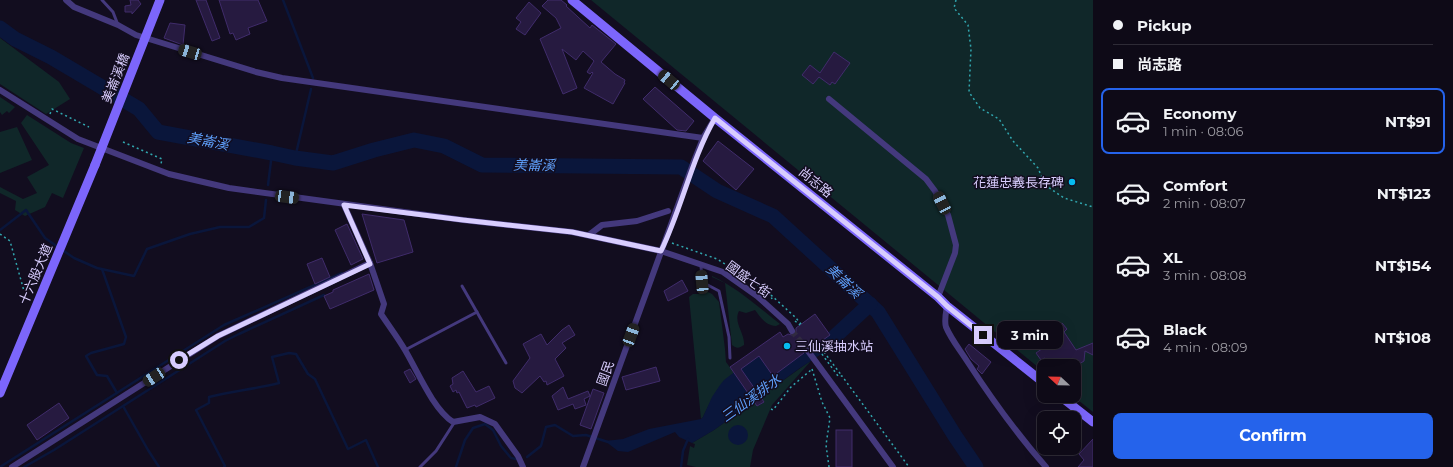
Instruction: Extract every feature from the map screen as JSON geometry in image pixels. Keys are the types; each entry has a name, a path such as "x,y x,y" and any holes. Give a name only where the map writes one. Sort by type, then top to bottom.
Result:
{"street":[{"path":"66,0 74,7 118,25 136,35 256,72 282,78 703,138"},
{"name":"美崙溪橋","path":"95,165 160,0"},
{"name":"尚志路","path":"572,0 715,118 1037,377"},
{"name":"國盛七街","path":"0,90 78,139 169,174 229,188 344,205 572,232 661,251 723,272 743,285 783,320 792,331"},
{"path":"829,99 926,179 935,190 948,215 956,245 955,253 938,297"},
{"name":"國民","path":"583,467 661,251 666,242 694,161 703,138 715,118"},
{"name":"十六股大道","path":"0,393 95,165"},
{"path":"344,205 370,264 384,304 382,314 442,413 447,418 455,422 480,417 495,424 518,456 523,467"},
{"path":"589,235 602,225 637,221 668,211"},
{"path":"12,467 218,336 370,264"},
{"path":"947,306 945,326 956,344 1008,421 1046,467"},
{"path":"808,351 894,467"},
{"path":"1069,403 1093,422"}],"lane":[{"path":"102,0 113,12 118,25"},
{"path":"701,264 702,282 719,291 729,337 730,358"},
{"path":"462,286 506,363"},
{"path":"405,350 477,312"},
{"path":"420,467 436,451 455,422"}],"path":[{"path":"956,0 954,8 968,25 970,49 969,92 980,108 999,119 1013,141 1038,168 1045,185 1064,198 1093,207"},
{"path":"52,109 89,127"},
{"path":"123,142 162,159"},
{"path":"0,234 10,241 24,291"},
{"path":"770,294 802,324"},
{"path":"842,376 838,376 817,345 842,376 908,467"},
{"path":"770,409 772,410 791,387 812,369 822,402 830,418 826,445 829,467"}],"green space":[{"path":"591,0 1093,0 1093,412 1081,402 1081,359 1037,359 1037,366"},
{"path":"0,38 59,82 70,99 46,114 0,84"},
{"path":"0,97 15,107 9,113 7,111 2,115 0,112"},
{"path":"27,115 71,143 84,148 63,198 52,193 45,207 25,216 15,210 16,201 0,193 0,187 23,199 37,193 27,177 49,165 21,123"},
{"path":"17,127 32,160 0,173 0,132"},
{"path":"725,283 739,292 780,324 776,326 769,324 759,316 755,310 746,313 739,311 737,320 743,336 744,345 738,348 732,345"},
{"path":"706,291 712,294 719,302 726,362 734,373 719,387 701,419 689,297 693,294 705,294"},
{"path":"809,362 772,405 753,450 750,467 696,467 687,465 690,446 694,448 695,444 692,443 714,430 754,401 758,406 764,402 760,397"}],"water":[{"path":"832,334 837,344 800,368 714,430 692,443 679,437 675,432 628,452 618,451 605,441 623,439 649,429 701,419 712,397 724,380 758,354 773,375"},
{"path":"738,425 745,428 748,435 745,442 738,445 731,442 728,435 731,428"}],"building":[{"path":"130,0 138,0 141,4 132,14 132,12 125,12 125,6 131,5"},
{"path":"196,0 206,0 220,38 212,41"},
{"path":"219,0 258,0 267,21 248,28 250,34 236,40 233,33 230,34"},
{"path":"548,0 561,0 590,28 592,25 616,44 601,62 625,80 625,83 613,104 584,88 593,73 592,72 590,74 587,72 594,61 583,51 576,60 562,49 577,88 563,94 540,39 561,28 556,18 542,6"},
{"path":"529,2 541,13 525,35 516,29 521,22 516,18"},
{"path":"170,23 185,25 183,45 164,38"},
{"path":"834,52 850,63 835,84 832,82 830,85 819,77 813,84 802,75 810,65 820,73"},
{"path":"655,87 694,121 686,131 677,130 643,99"},
{"path":"718,141 754,169 736,190 703,161"},
{"path":"362,214 404,220 413,252 377,263"},
{"path":"347,224 363,259 351,265 335,230"},
{"path":"322,258 330,277 315,284 307,264"},
{"path":"369,274 374,290 330,309 324,296 333,292 333,290"},
{"path":"682,280 688,291 668,301 664,291"},
{"name":"三仙溪抽水站","path":"815,314 830,335 812,348 806,347 804,353 773,376 759,356 741,369 764,402 757,406 730,367 780,332 783,337 788,334 795,335 796,328"},
{"path":"1062,323 1067,329 1064,332 1076,350 1093,343 1093,355 1085,351 1084,361 1081,363 1081,359 1040,359 1036,353 1049,344 1043,337"},
{"path":"569,325 575,335 562,343 566,348 555,359 564,376 547,385 546,381 544,382 540,376 522,393 515,388 513,381 530,358 523,344 541,334 547,345"},
{"path":"969,344 991,362 982,374 977,369 979,366 971,359 965,349"},
{"path":"656,367 660,381 626,390 622,377"},
{"path":"410,369 416,379 410,383 404,372"},
{"path":"463,371 476,392 489,386 495,398 476,407 475,405 467,408 459,392 457,393 456,390 453,392 450,386 453,384 452,378"},
{"path":"563,387 568,399 588,391 590,396 584,399 586,405 575,409 573,404 558,410 552,396"},
{"path":"593,389 604,393 591,429 580,425"},
{"path":"59,403 69,418 37,440 27,425"},
{"path":"836,430 852,430 852,467 836,467"},
{"path":"1093,439 1093,467 1078,467 1084,460 1080,455"}],"waterway":[{"path":"283,0 313,78"},
{"name":"美崙溪","path":"0,28 15,39 51,57 139,109 158,132 295,158 333,163 374,150 414,140 444,146 482,165 681,167 717,191 773,216 878,312 976,467"},
{"path":"295,158 311,89"},
{"path":"268,185 272,153"},
{"path":"0,230 26,210 45,238 74,258 97,268 134,276 147,249 190,234 220,227 249,227 264,218 266,200"},
{"path":"102,269 126,337 124,344 91,353 86,356 97,375 107,376 117,393"},
{"path":"0,467 224,325 342,273"},
{"path":"24,467 54,450 225,341 324,295"},
{"name":"三仙溪排水","path":"830,341 870,304"},
{"path":"224,467 225,466 196,410 209,403 209,397 279,383 272,357 289,353 296,354 308,374 315,379 348,449 366,440 378,467"},
{"path":"123,406 159,467"},
{"name":"三仙溪排水","path":"456,467 465,440 473,428 485,424 493,430 501,446 511,458 516,459"},
{"name":"三仙溪排水","path":"527,457 541,446 546,427 555,425 573,436 586,435 608,442"},
{"name":"三仙溪排水","path":"681,467 683,451 688,439"}],"tunnel":[{"path":"792,331 808,351"}],"place":[{"name":"花蓮忠義長存碑","path":"1072,182"},
{"name":"三仙溪抽水站","path":"787,346"}],"route":[{"path":"179,360 218,336 370,264 344,205 572,232 661,251 666,242 703,138 715,118 938,297 983,335"}]}
